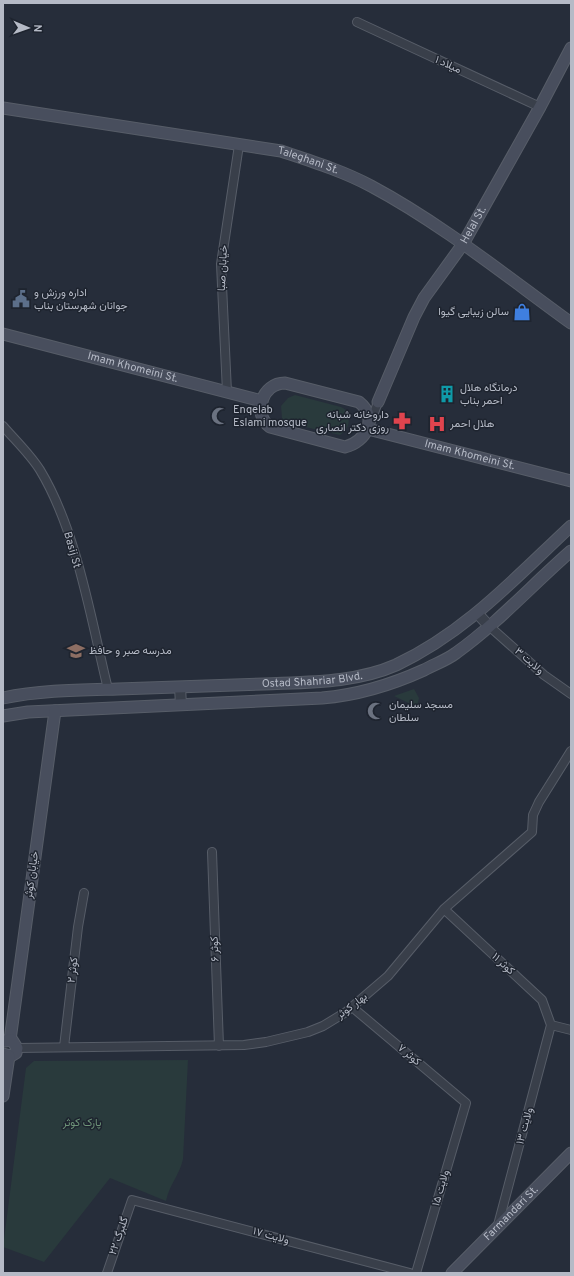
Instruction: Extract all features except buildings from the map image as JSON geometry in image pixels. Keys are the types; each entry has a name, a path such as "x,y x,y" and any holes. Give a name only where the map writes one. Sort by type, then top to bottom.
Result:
{"main road":[{"name":"Helal St.","path":"378,402 414,317 424,298 463,244 540,107 567,66 571,48"},
{"name":"Taleghani St.","path":"3,108 239,146 281,151 312,161 370,185 463,244 571,324"},
{"name":"Imam Khomeini St.","path":"3,334 262,401"},
{"path":"284,383 359,402 363,405 369,417 368,427 361,440 354,445 346,447 270,427 264,421 261,413 262,401 269,389 276,384 284,383"},
{"name":"Imam Khomeini St.","path":"368,427 571,481"},
{"name":"Ostad Shahriar Blvd.","path":"3,698 42,692 321,682 362,675 394,665 433,646 453,633 477,613 571,526"},
{"name":"Ostad Shahriar Blvd.","path":"3,716 54,711 328,698 370,691 399,681 449,657 465,646 571,551"},
{"name":"خیابان کوثر","path":"10,1043 54,711"},
{"path":"3,1096 6,1055 14,1055 10,1043"},
{"name":"Farmandari St.","path":"452,1273 571,1153"}],"street":[{"name":"میلاد ۱","path":"356,22 540,107"},
{"name":"خیابان صبا","path":"227,392 221,264 239,146"},
{"path":"363,405 378,402"},
{"path":"368,427 378,402"},
{"name":"Basij St","path":"3,426 39,469 56,501 71,540 108,689"},
{"path":"477,613 489,626"},
{"name":"ولایت ۳","path":"489,626 535,668 571,694"},
{"path":"180,687 181,705"},
{"name":"بهار کوثر","path":"10,1043 64,1047 219,1046 266,1042 308,1032 335,1019 352,1007 388,976 444,909 532,832 533,815 539,802 571,751"},
{"name":"کوثر ۶","path":"212,852 219,1046"},
{"name":"کوثر ۲","path":"64,1047 78,927 84,893"},
{"name":"کوثر ۱۱","path":"444,909 542,1000 551,1025"},
{"name":"کوثر ۷","path":"352,1007 466,1103"},
{"path":"551,1025 571,1030"},
{"name":"ولایت ۱۳","path":"498,1227 551,1025"},
{"name":"ولایت ۱۵","path":"416,1273 466,1103"},
{"name":"گلبرگ ۲۲","path":"107,1273 132,1200"},
{"name":"ولایت ۱۷","path":"132,1200 410,1273"}],"green space":[{"path":"295,395 341,407 346,410 349,421 347,427 340,435 288,423 282,418 281,406 288,398"},
{"path":"414,689 419,698 417,707 394,696"},
{"name":"پارک کوثر","path":"188,1060 183,1159 180,1170 167,1195 166,1201 110,1178 44,1262 3,1247 26,1068 34,1061"}],"place":[{"name":"اداره ورزش و جوانان شهرستان بناب","path":"21,299"},
{"name":"سالن زیبایی گیوا","path":"522,312"},
{"name":"درمانگاه هلال احمر بناب","path":"447,394"},
{"name":"Enqelab Eslami mosque","path":"220,416"},
{"name":"داروخانه شبانه روزی دکتر انصاری","path":"402,421"},
{"name":"هلال احمر","path":"437,424"},
{"name":"مدرسه صبر و حافظ","path":"76,651"},
{"name":"مسجد سلیمان سلطان","path":"376,711"}]}
